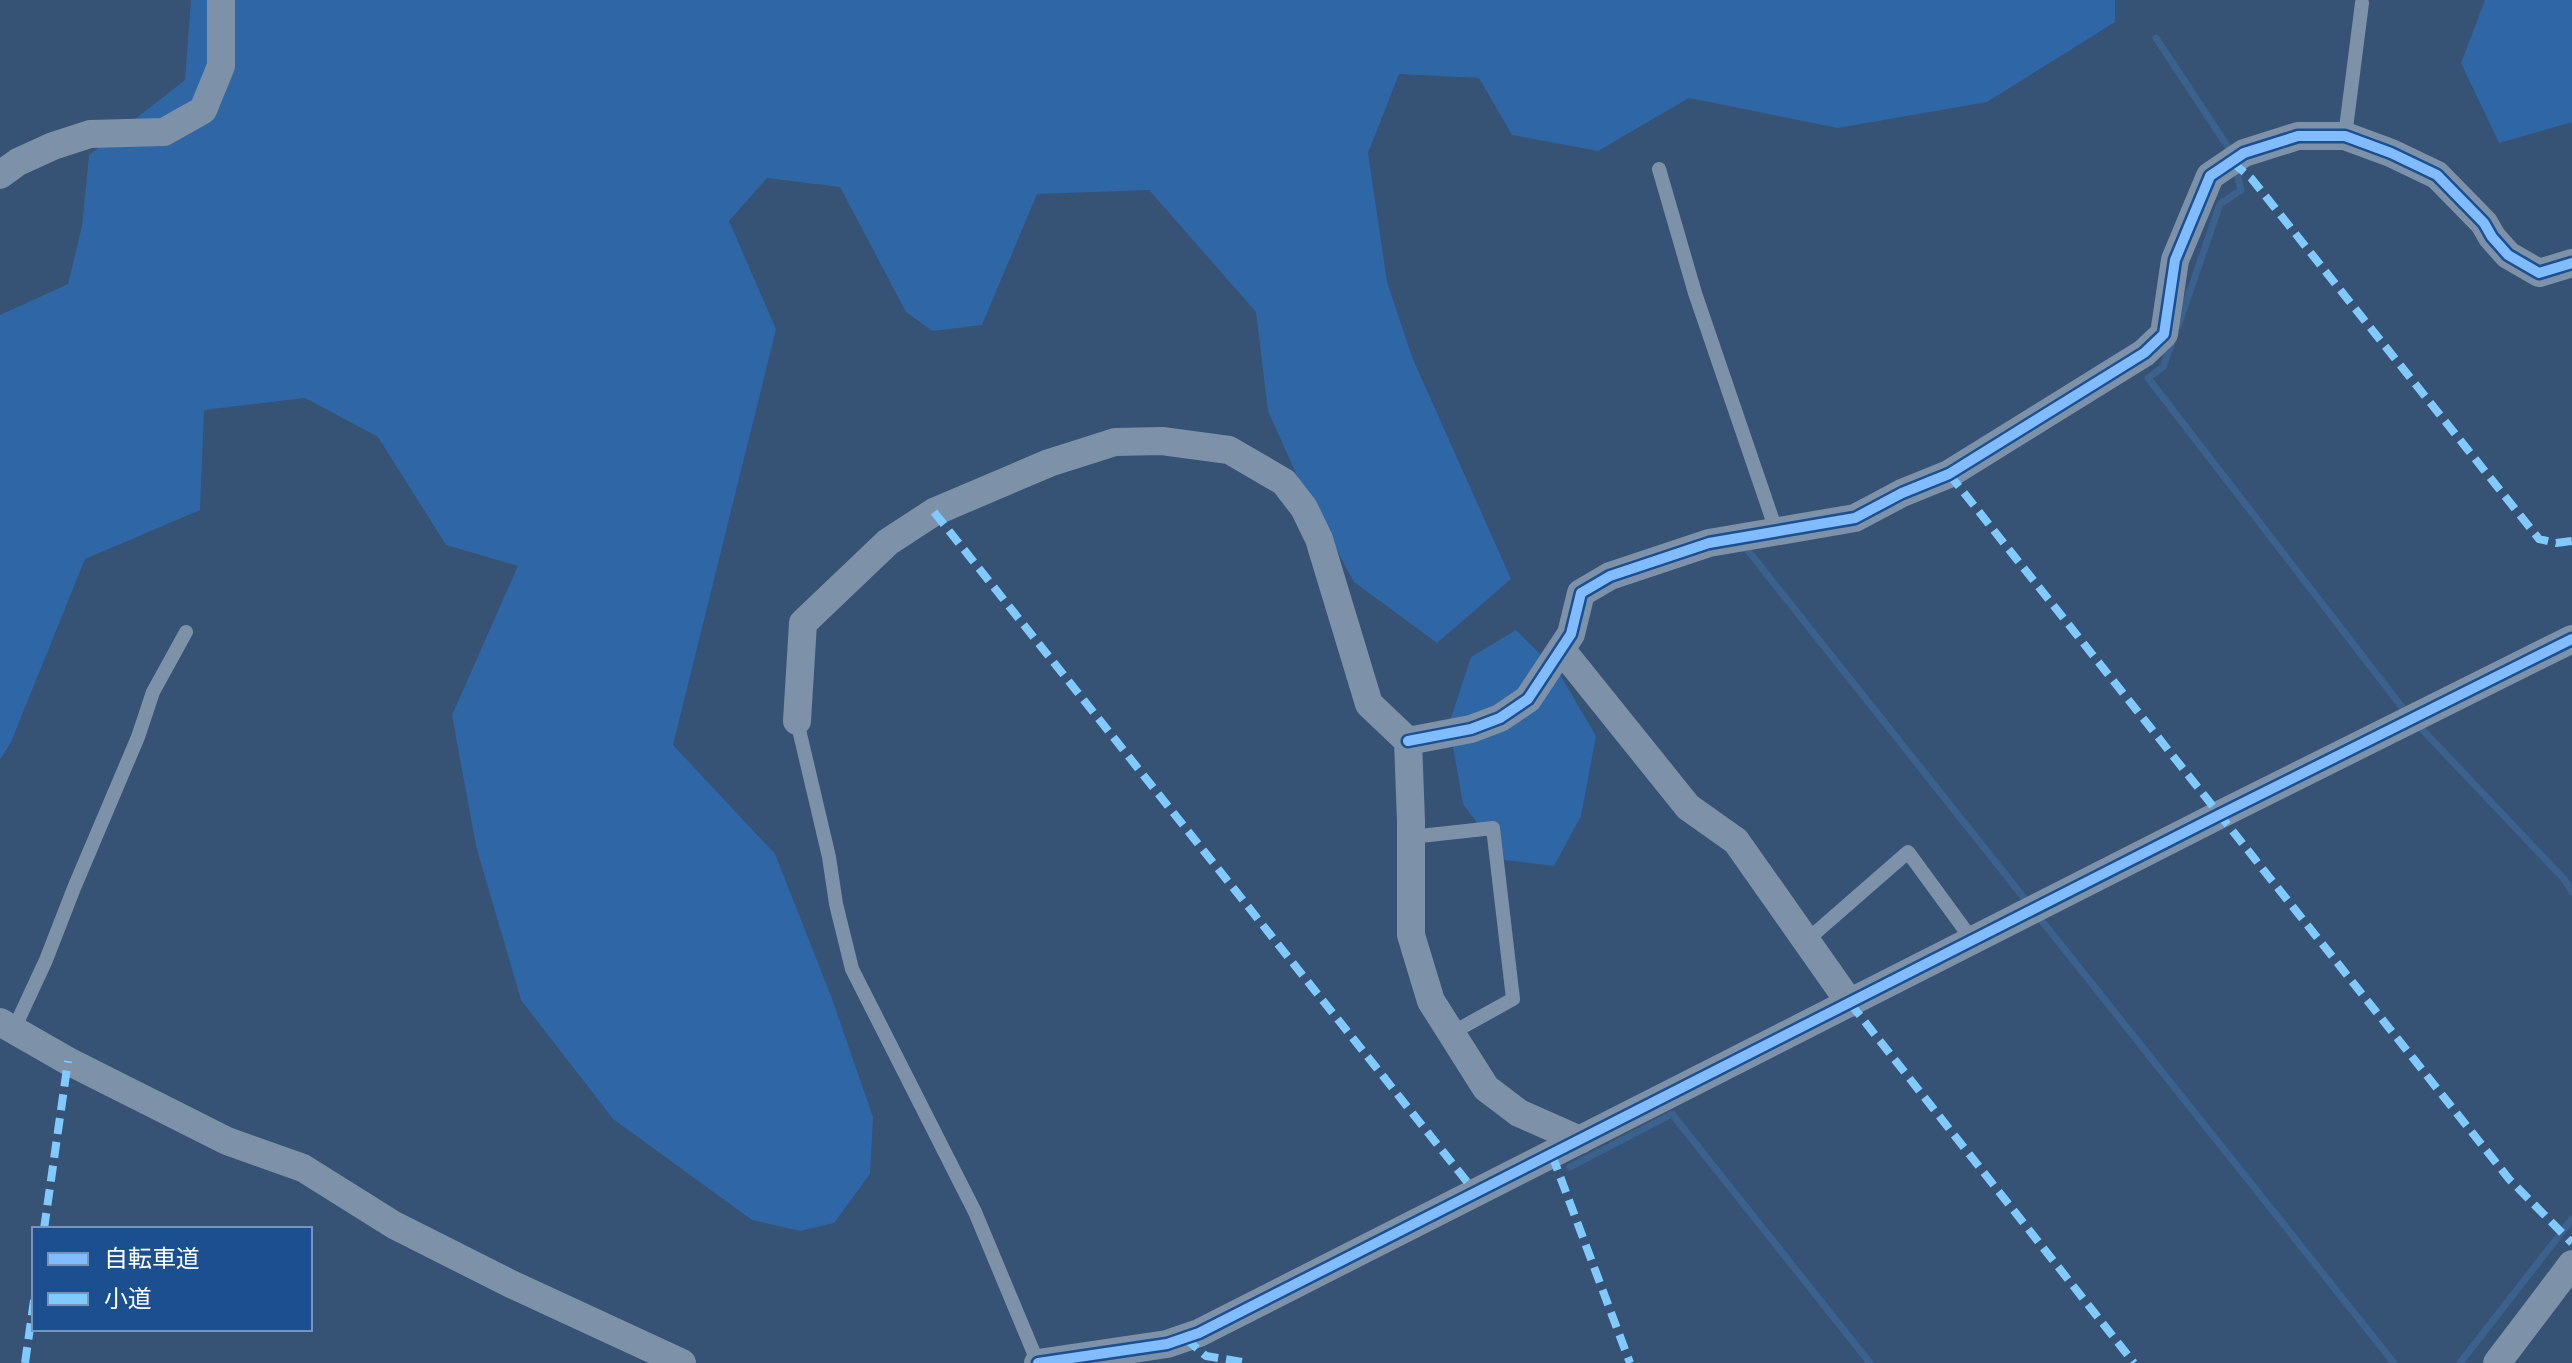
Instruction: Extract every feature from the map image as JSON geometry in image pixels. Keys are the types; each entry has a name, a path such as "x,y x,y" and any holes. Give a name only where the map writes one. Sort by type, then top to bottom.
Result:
{"street":[{"path":"0,175 18,162 53,146 90,134 164,132 203,110 221,66 221,0"},
{"path":"1408,741 1471,729 1500,718 1528,699 1571,634 1581,593 1610,576 1709,543 1855,518 1902,493 1949,474 2144,353 2164,334 2175,260 2210,176 2244,153 2298,136 2345,136 2437,175 2484,223 2508,255 2539,273 2572,263"},
{"path":"797,721 803,623 888,542 934,512 1049,463 1115,442 1162,441 1229,450 1284,482 1304,508 1319,539 1369,704 1408,741 1411,935 1431,1001 1486,1088 1519,1113 1580,1140"},
{"path":"1038,1363 1167,1344 1199,1333 2572,639"},
{"path":"1561,649 1688,807 1736,841 1850,1003"},
{"path":"7,1026 68,1061 227,1141 303,1168 394,1225 498,1277 682,1363"},
{"path":"2497,1363 2572,1264"}],"lane":[{"path":"2345,136 2362,3"},
{"path":"1659,169 1695,293 1776,530"},
{"path":"7,1026 46,960 138,737 153,692 186,632"},
{"path":"797,721 852,969 975,1212 1038,1363"},
{"path":"1411,837 1493,828 1513,999 1450,1034"},
{"path":"1806,941 1908,852 1973,941"}],"shaded area":[{"path":"191,0 2115,0 2115,22 1987,102 1838,128 1689,98 1598,151 1512,135 1479,78 1399,74 1368,153 1387,282 1412,357 1511,579 1437,643 1354,582 1298,478 1268,411 1256,312 1149,190 1037,194 982,325 932,331 906,312 840,187 767,178 729,221 776,329 673,745 775,854 831,996 873,1117 870,1174 834,1223 800,1231 752,1220 613,1119 521,1000 476,846 452,715 518,566 446,545 378,437 305,398 204,410 200,510 85,559 11,742 0,760 0,315 68,284 82,226 89,155 185,80"},
{"path":"2485,0 2572,0 2572,122 2499,143 2461,63"},
{"path":"1516,630 1559,673 1596,736 1581,816 1554,866 1505,860 1463,804 1449,724 1471,657"}],"waterway":[{"path":"2156,38 2232,153"},
{"path":"2178,326 2220,204 2241,190 2236,169"},
{"path":"2172,342 2163,367 2148,378 2408,715"},
{"path":"1746,548 2028,903"},
{"path":"2417,724 2564,879 2572,892"},
{"path":"2038,916 2394,1363"},
{"path":"1570,1167 1672,1114 1870,1363"},
{"path":"2460,1363 2572,1219"}],"marked path":[{"path":"2232,162 2251,178 2539,539 2556,543 2572,541"},
{"path":"1949,474 2509,1179 2572,1243"},
{"path":"934,512 1476,1193"},
{"path":"1850,1003 2134,1363"},
{"path":"44,1227 68,1061"},
{"path":"1552,1155 1630,1363"},
{"path":"25,1363 32,1314"},
{"path":"1185,1338 1206,1356 1249,1363"}],"cycle path":[{"path":"1408,741 1471,729 1500,718 1528,699 1571,634 1581,593 1610,576 1709,543 1855,518 1902,493 1949,474 2144,353 2164,334 2175,260 2210,176 2244,153 2298,136 2345,136 2437,175 2484,223 2508,255 2539,273 2572,263"},
{"path":"1038,1363 1167,1344 1199,1333 2572,639"}]}
